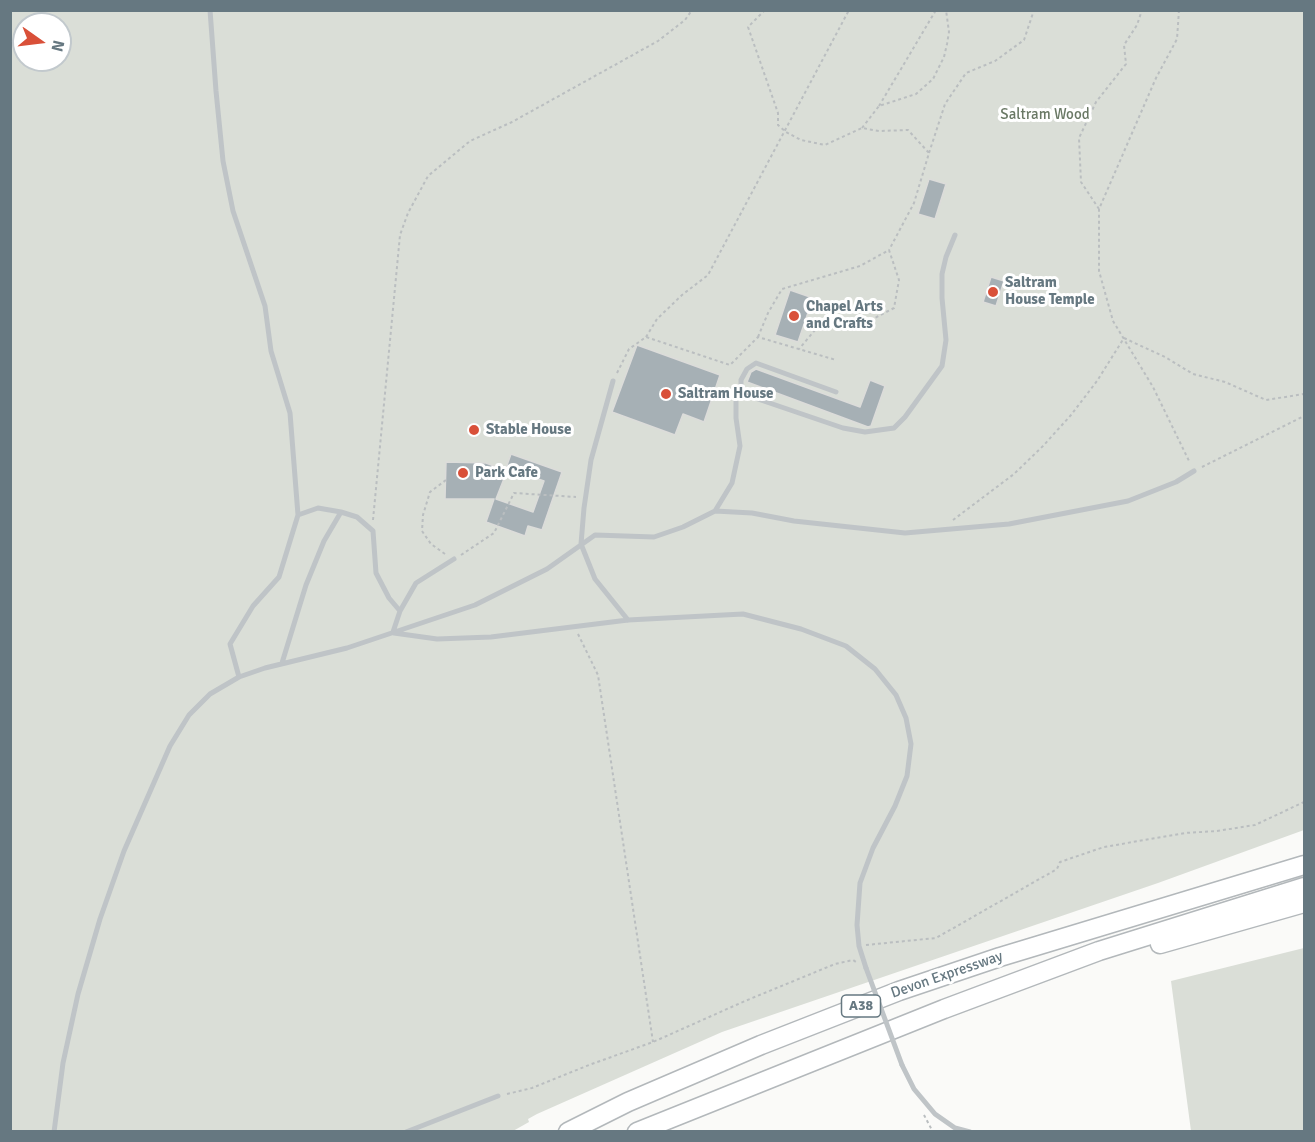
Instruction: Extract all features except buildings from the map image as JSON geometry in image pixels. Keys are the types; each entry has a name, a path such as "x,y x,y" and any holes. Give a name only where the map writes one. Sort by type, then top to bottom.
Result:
{"highway":[{"name":"Devon Expressway","path":"568,1131 628,1102 733,1057 899,991 1000,957 1305,865"},
{"name":"Devon Expressway","path":"637,1131 857,1043 1100,951 1305,887"},
{"name":"A38","path":"1033,976 1202,933 1305,903"}],"lane":[{"path":"210,10 224,161 233,211 265,306 271,351 290,413 298,515 279,578 253,606 230,644 240,677"},
{"path":"54,1131 63,1063 78,994 100,919 124,851 170,746 189,715 210,694 240,677 282,663 347,648 475,605 547,569 595,535 654,537 683,528 715,511 732,483 740,446 736,399 741,396 752,397 843,428 865,432 894,428 942,366 946,340 942,274 955,235"},
{"path":"741,396 741,380 747,369 756,363 836,392"},
{"path":"613,381 591,460 581,544 595,579 628,620"},
{"path":"715,511 752,513 805,522 905,533 1009,524 1128,501 1176,482 1194,471"},
{"path":"298,515 318,508 341,512 357,517 372,531 376,573 389,598 400,612"},
{"path":"282,663 293,622 310,574 341,512"},
{"path":"393,632 400,612 416,583 454,560"},
{"path":"393,632 437,639 491,637 628,620 743,614 801,629 846,646 875,669 896,694 906,718 911,744 907,776 895,806 873,848 860,883 857,926 859,946 902,1065 914,1089 935,1114 955,1128 970,1131"},
{"path":"406,1131 498,1096"}],"path":[{"path":"372,531 400,235 408,213 428,176 470,141 512,122 658,41 685,20 692,10"},
{"path":"765,10 748,27 778,113 778,125 801,140 825,145 862,128 879,106 936,10"},
{"path":"613,381 628,348 646,337 657,319 708,275 849,10"},
{"path":"879,106 916,94 933,79 947,44 949,32 946,10"},
{"path":"646,337 730,365 758,338 768,313 782,289 860,266 889,250 914,203 945,104 966,73 995,61 1024,40 1034,10"},
{"path":"1099,209 1081,182 1079,138 1096,102 1126,64 1124,45 1137,25 1142,10"},
{"path":"1179,10 1177,39 1156,78 1099,209 1099,271 1113,321 1153,387 1194,471 1305,416"},
{"path":"862,128 879,131 908,130 929,153"},
{"path":"799,349 815,330 840,322 865,323 894,308 899,280 889,250"},
{"path":"758,338 836,360"},
{"path":"1124,338 1165,357 1193,374 1225,382 1266,400 1305,394"},
{"path":"941,529 1014,474 1043,446 1097,381 1124,338"},
{"path":"446,480 430,492 423,515 422,531 431,544 454,560 494,533 514,493 585,498"},
{"path":"574,627 598,675 653,1042"},
{"path":"859,946 936,938 1057,869 1060,862 1104,847 1185,833 1256,825 1305,802"},
{"path":"498,1096 532,1089 653,1042 835,964 853,960 866,968"}],"green space":[{"name":"Saltram Wood","path":"10,11 1304,11 1304,830 1158,883 722,1032 537,1114 528,1119 529,1122 513,1131 11,1131"},
{"path":"1304,948 1304,1131 1191,1131 1171,981"}],"place":[{"name":"Saltram House Temple","path":"993,292"},
{"name":"Chapel Arts and Crafts","path":"794,316"},
{"name":"Saltram House","path":"666,394"},
{"name":"Stable House","path":"474,430"},
{"name":"Park Cafe","path":"463,473"}]}
